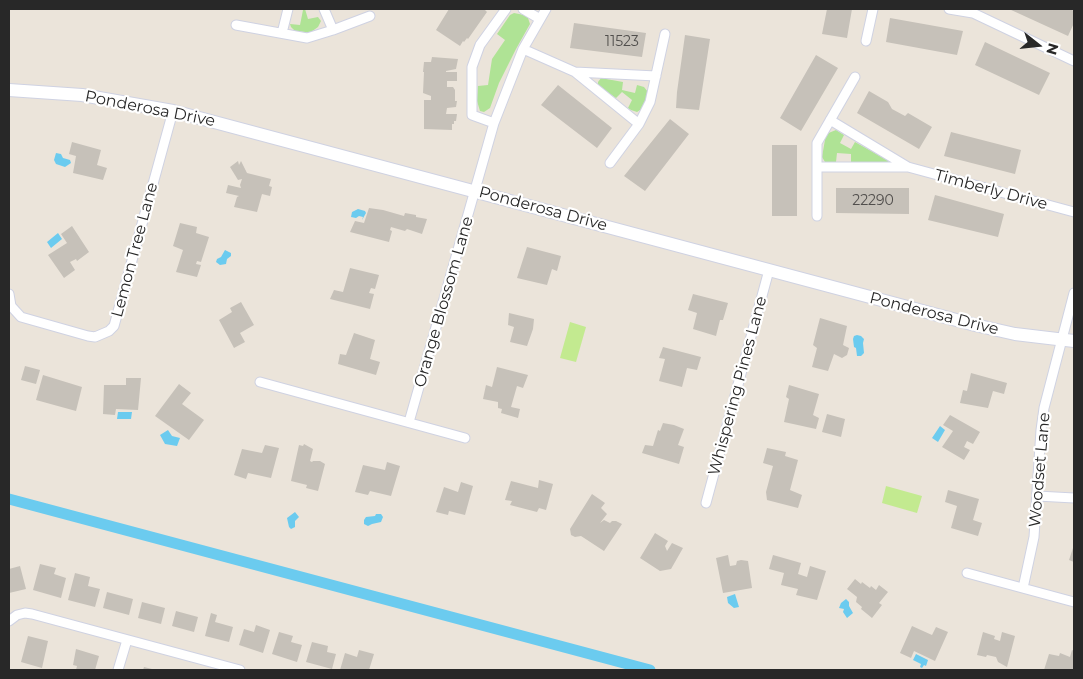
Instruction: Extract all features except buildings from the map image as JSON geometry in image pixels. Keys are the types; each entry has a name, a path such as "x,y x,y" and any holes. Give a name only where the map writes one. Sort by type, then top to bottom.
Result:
{"street":[{"path":"282,33 288,9"},
{"path":"324,9 332,30"},
{"path":"494,123 472,115 472,68 480,45 506,9"},
{"path":"523,9 540,19"},
{"name":"Orange Blossom Lane","path":"409,422 494,123 523,49 546,9"},
{"path":"866,41 873,9"},
{"path":"950,9 970,11 1074,61"},
{"path":"236,25 307,38 370,16"},
{"path":"610,163 639,124 650,102 665,34"},
{"path":"523,49 575,72 639,124"},
{"path":"575,72 656,76"},
{"path":"817,216 817,143 855,77"},
{"name":"Ponderosa Drive","path":"9,90 82,95 173,111 974,326 1068,341"},
{"name":"Lemon Tree Lane","path":"9,294 11,306 21,317 96,337 109,331 114,326 173,111"},
{"name":"Timberly Drive","path":"830,120 908,167"},
{"name":"Timberly Drive","path":"817,167 908,167 1074,212"},
{"name":"Whispering Pines Lane","path":"706,503 769,270"},
{"name":"Woodset Lane","path":"1023,588 1034,537 1042,423 1068,341 1074,293"},
{"path":"260,382 465,438"},
{"path":"1037,496 1074,498"},
{"path":"967,573 1074,602"},
{"path":"9,621 17,615 32,614 240,670"},
{"path":"118,670 127,640"}],"green space":[{"path":"297,9 305,9 308,19 318,17 321,21 318,27 311,32 295,31 290,24 300,25 303,10"},
{"path":"514,13 524,15 528,18 530,24 499,83 490,108 484,112 480,111 477,101 478,86 488,85 492,59 505,40 497,34 510,15"},
{"path":"601,78 623,82 622,90 635,93 637,85 644,87 648,92 645,107 637,112 631,110 628,108 632,100 622,92 616,98 598,86"},
{"path":"836,130 844,135 840,143 851,149 855,142 891,162 851,162 851,154 837,153 836,162 825,162 822,157 826,134"},
{"path":"570,322 586,327 576,362 560,358"},
{"path":"886,486 922,496 917,513 882,503"}],"water":[{"path":"56,153 70,160 71,163 65,167 56,164 54,160"},
{"path":"358,209 366,213 362,220 363,217 351,217 352,212"},
{"path":"58,233 62,239 51,248 47,242"},
{"path":"225,250 231,253 231,256 227,259 226,264 220,265 216,262 217,259 221,257"},
{"path":"857,335 864,339 864,353 861,356 857,356 856,348 854,347 853,339"},
{"path":"118,412 132,412 131,419 117,419"},
{"path":"940,426 945,430 938,442 932,438"},
{"path":"168,430 172,436 180,438 177,446 165,444 160,435"},
{"path":"295,512 299,517 295,521 295,527 291,529 287,518"},
{"path":"376,514 381,514 383,517 381,522 368,526 364,524 366,517 375,516"},
{"path":"735,594 739,607 734,608 728,603 727,597"},
{"path":"846,599 853,613 847,618 843,612 844,609 839,608"},
{"path":"916,654 928,660 926,666 924,665 922,668 920,667 921,664 913,660"}],"waterway":[{"path":"9,499 650,670"}]}
